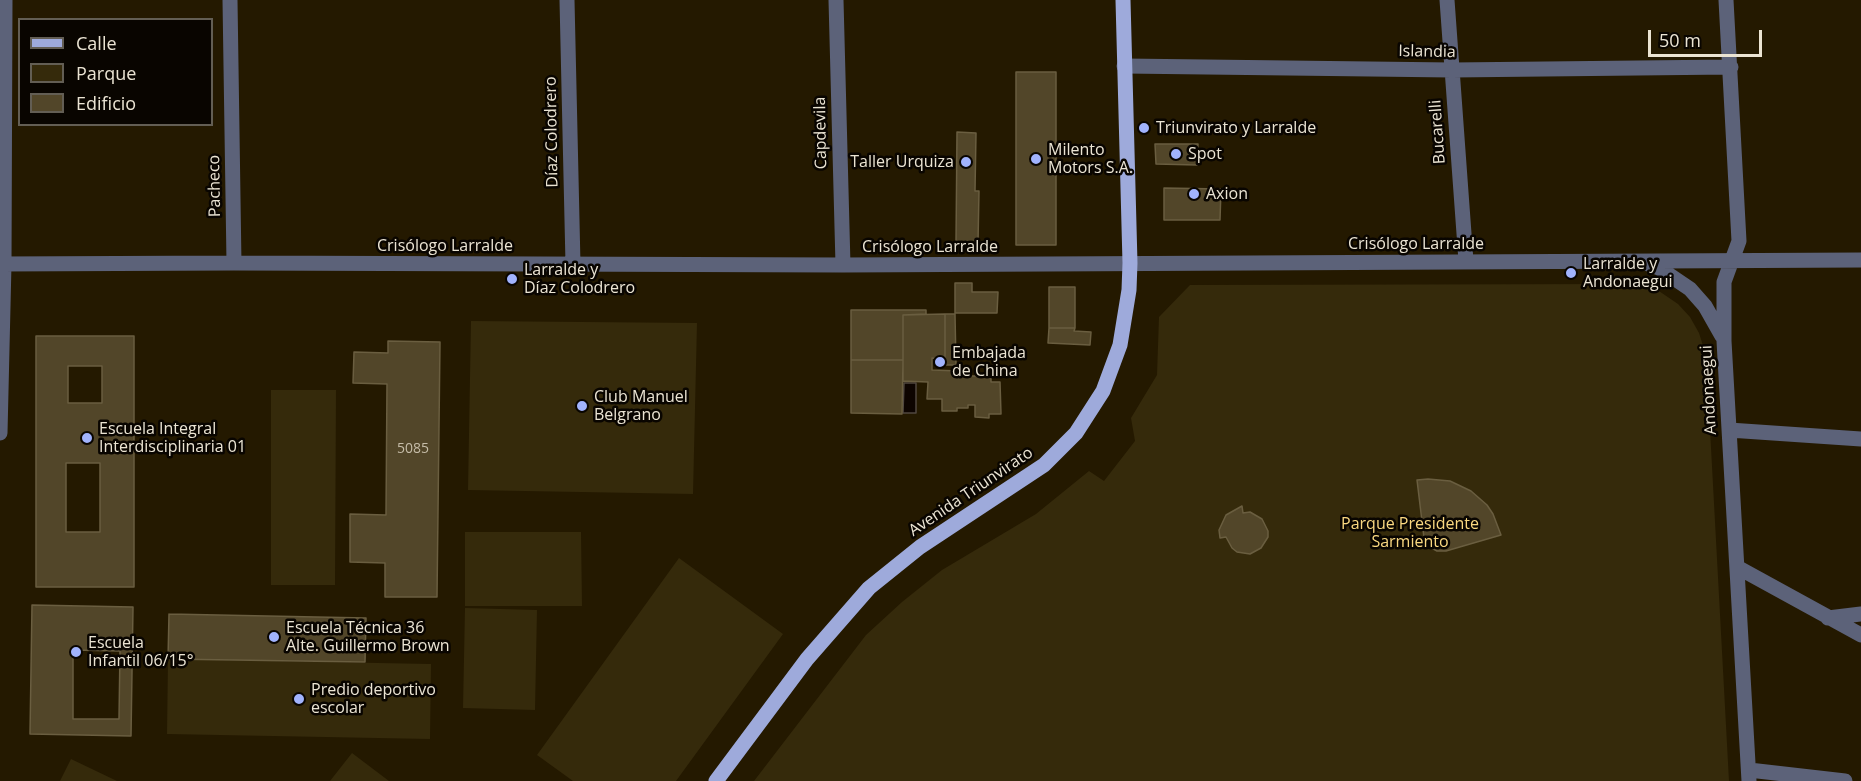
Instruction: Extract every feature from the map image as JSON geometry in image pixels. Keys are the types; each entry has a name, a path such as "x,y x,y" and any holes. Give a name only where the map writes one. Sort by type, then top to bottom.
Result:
{"main road":[{"name":"Avenida Triunvirato","path":"716,781 807,659 869,588 920,547 1044,465 1076,433 1103,391 1120,345 1126,317 1130,263 1123,0"}],"street":[{"path":"0,433 5,0"},
{"name":"Pacheco","path":"230,0 234,263"},
{"name":"Díaz Colodrero","path":"567,0 573,264"},
{"name":"Capdevila","path":"836,0 843,265"},
{"name":"Bucarelli","path":"1447,0 1466,261"},
{"name":"Andonaegui","path":"1726,0 1739,241 1724,282 1724,341 1749,776"},
{"name":"Islandia","path":"1124,66 1452,70 1731,67"},
{"name":"Crisólogo Larralde","path":"2,264 843,265 1861,260"},
{"path":"1640,261 1659,268 1690,289 1711,314 1724,341"},
{"path":"1729,430 1861,439"},
{"path":"1737,567 1861,635"},
{"path":"1828,618 1861,614"},
{"path":"1749,776 1845,781"}],"green space":[{"name":"Parque Presidente Sarmiento","path":"1628,284 1656,289 1678,304 1690,317 1699,333 1706,355 1729,781 754,781 866,635 902,602 942,570 1036,514 1089,471 1104,481 1135,441 1131,418 1157,375 1159,317 1190,285"},
{"name":"Club Manuel Belgrano","path":"471,321 697,323 693,494 468,490"},
{"path":"271,390 336,390 335,585 271,585"},
{"path":"465,532 581,532 582,606 465,606"},
{"path":"679,558 783,634 676,781 573,781 537,755"},
{"path":"465,608 537,610 535,710 463,708"},
{"name":"Predio deportivo escolar","path":"168,659 431,664 430,739 167,734"},
{"path":"352,753 389,781 330,781"},
{"path":"71,759 117,781 60,781"}],"shaded area":[{"path":"904,383 916,383 916,413 903,413"}],"building":[{"name":"Milento Motors S.A.","path":"1016,72 1056,72 1056,245 1016,245"},
{"name":"Taller Urquiza","path":"957,132 976,133 975,191 979,191 978,243 956,243"},
{"name":"Spot","path":"1155,144 1198,144 1197,165 1156,164"},
{"path":"1164,188 1221,189 1220,220 1164,220"},
{"path":"955,283 972,283 972,292 998,292 997,313 955,313"},
{"path":"1049,287 1075,287 1075,328 1049,328"},
{"path":"851,310 926,310 926,314 903,315 903,360 851,360"},
{"path":"945,314 945,359 932,358 932,370 959,371 959,376 991,376 991,382 1000,382 1001,414 989,414 989,418 975,417 975,405 968,405 968,408 957,408 957,411 942,411 942,399 927,399 928,382 903,381 903,315"},
{"path":"945,314 955,314 956,365 938,365 938,359 945,359"},
{"path":"1049,328 1075,328 1074,331 1091,332 1090,345 1048,343"},
{"path":"36,336 134,336 134,587 36,587","holes":["68,366 102,366 102,403 68,403","66,463 100,463 100,532 66,532"]},
{"path":"388,341 440,342 437,597 385,597 385,563 350,562 350,514 386,515 387,384 353,383 354,352 388,353"},
{"path":"851,360 903,360 902,414 851,413"},
{"path":"1417,480 1450,481 1471,491 1487,505 1501,535 1446,551 1437,551 1428,546 1424,538"},
{"path":"1242,506 1243,513 1250,512 1262,519 1268,531 1268,537 1261,548 1250,554 1237,552 1226,537 1220,538 1219,530 1226,515"},
{"path":"32,605 133,607 131,736 30,734","holes":["73,650 120,651 119,719 73,719"]},
{"path":"169,614 366,618 365,662 168,659"}],"place":[{"name":"Triunvirato y Larralde","path":"1144,128"},
{"name":"Spot","path":"1176,154"},
{"name":"Milento Motors S.A.","path":"1036,159"},
{"name":"Taller Urquiza","path":"966,162"},
{"name":"Axion","path":"1194,194"},
{"name":"Larralde y Andonaegui","path":"1571,273"},
{"name":"Larralde y Díaz Colodrero","path":"512,279"},
{"name":"Embajada de China","path":"940,362"},
{"name":"Club Manuel Belgrano","path":"582,406"},
{"name":"Escuela Integral Interdisciplinaria 01","path":"87,438"},
{"name":"Escuela Técnica 36 Alte. Guillermo Brown","path":"274,637"},
{"name":"Escuela Infantil 06/15°","path":"76,652"},
{"name":"Predio deportivo escolar","path":"299,699"}]}
